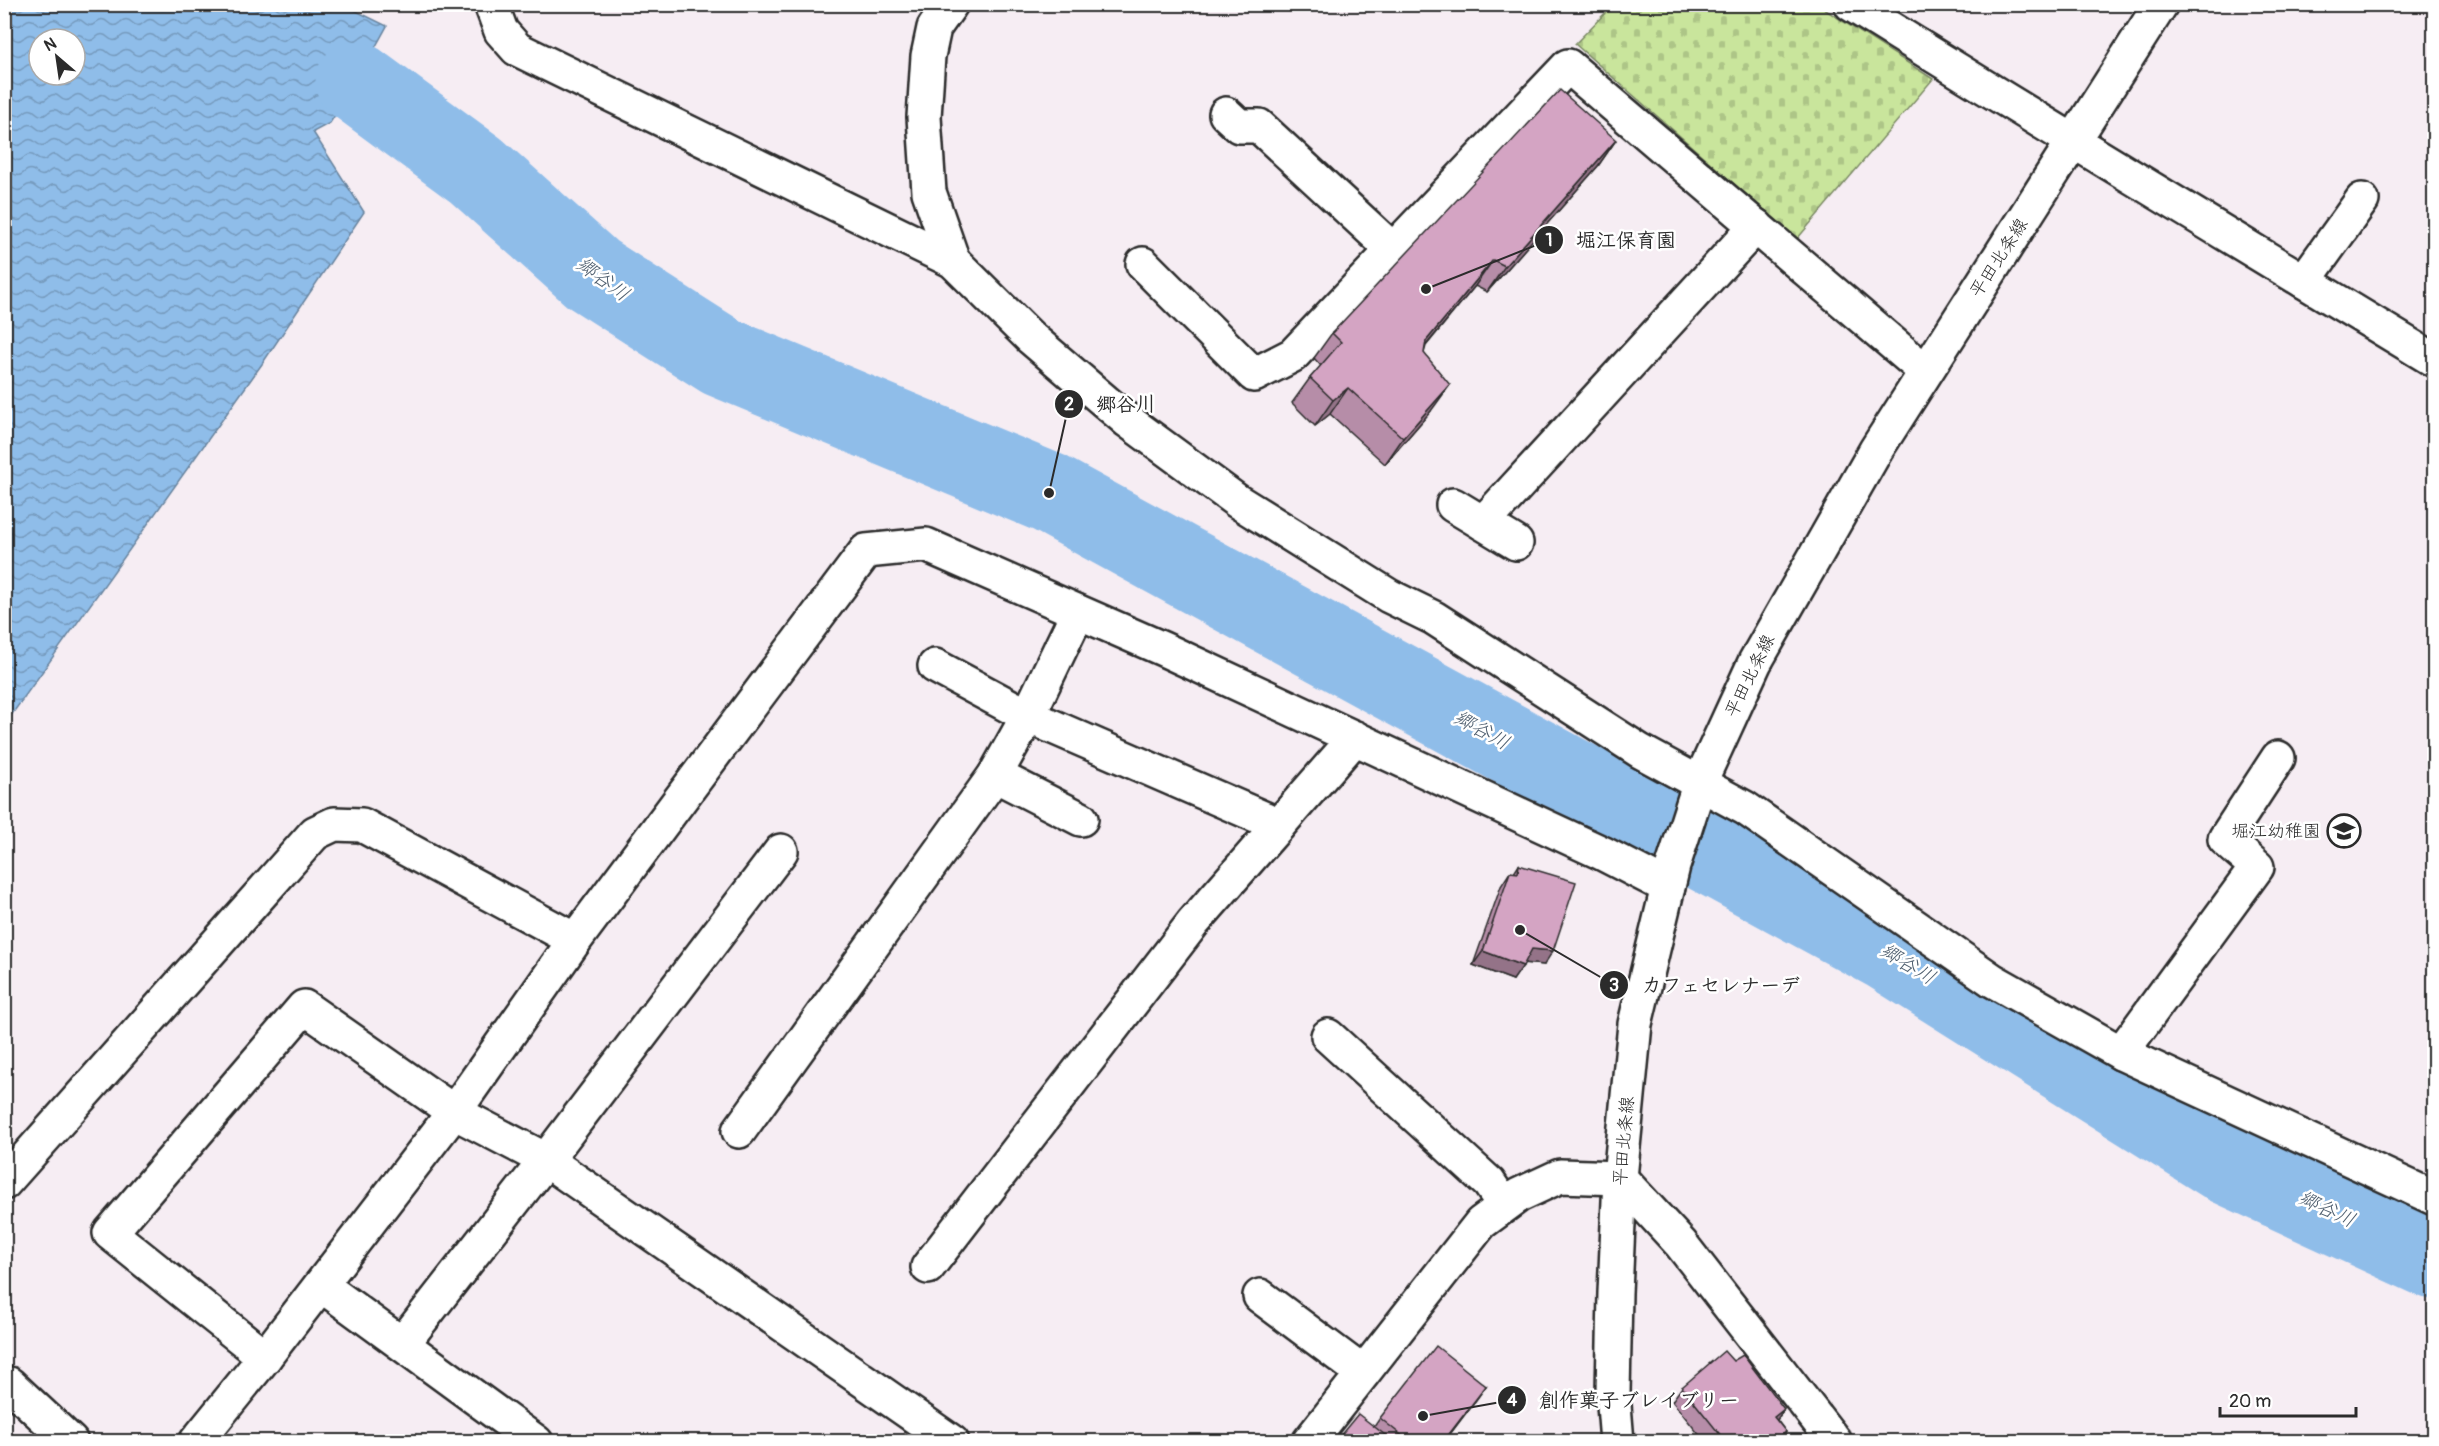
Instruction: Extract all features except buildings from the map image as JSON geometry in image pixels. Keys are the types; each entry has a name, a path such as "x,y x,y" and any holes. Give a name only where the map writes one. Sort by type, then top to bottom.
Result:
{"street":[{"path":"491,4 501,31 518,49 953,261 1031,339 1128,421 1237,501 1389,596 1434,618 1698,788 1745,808 1992,980 2121,1053 2434,1198"},
{"path":"951,4 934,28 928,56 924,117 929,192 953,261"},
{"path":"1851,4 2073,143 2434,360"},
{"name":"平田北条線","path":"1617,1442 1613,1393 1620,1178 1635,1024 1671,877 1698,788 1755,662 1822,542 1926,371 2161,4"},
{"path":"1143,264 1254,375 1293,355 1568,66 1926,371"},
{"path":"1226,114 1239,126 1259,126 1393,250"},
{"path":"2304,281 2362,200"},
{"path":"1483,523 1756,226"},
{"path":"1453,505 1516,543"},
{"path":"196,1442 265,1357 454,1112 575,940 867,551 926,545 1078,612 1602,853 1671,877"},
{"path":"739,1131 995,775 1028,716 1078,612"},
{"path":"935,666 1028,716 1279,825"},
{"path":"928,1267 1193,923 1354,738"},
{"path":"2121,1053 2258,867 2225,840 2278,758"},
{"path":"995,775 1081,819"},
{"path":"4,1183 315,834 334,824 362,825 575,940"},
{"path":"403,1343 546,1160 781,851"},
{"path":"265,1357 110,1233 304,1007 454,1112 546,1160 952,1442"},
{"path":"1328,1036 1489,1183 1504,1205"},
{"path":"1309,1442 1481,1223 1519,1195 1560,1176 1620,1178 1681,1244 1835,1442"},
{"path":"321,1285 536,1442"},
{"path":"1260,1296 1363,1373"},
{"path":"6,1384 71,1442"}],"green space":[{"path":"1613,5 1818,5 1933,79 1797,239 1575,44"}],"water":[{"path":"5,4 344,5 387,26 330,123 313,132 364,212 262,364 5,724"}],"waterway":[{"name":"郷谷川","path":"356,82 476,170 592,274 722,357 1049,493 1888,951 2227,1164 2434,1259"}],"place":[{"name":"堀江保育園","path":"1426,289"},
{"name":"郷谷川","path":"1049,493"},
{"name":"堀江幼稚園","path":"2344,831"},
{"name":"カフェセレナーデ","path":"1520,930"},
{"name":"創作菓子ブレイブリー","path":"1423,1416"}]}
